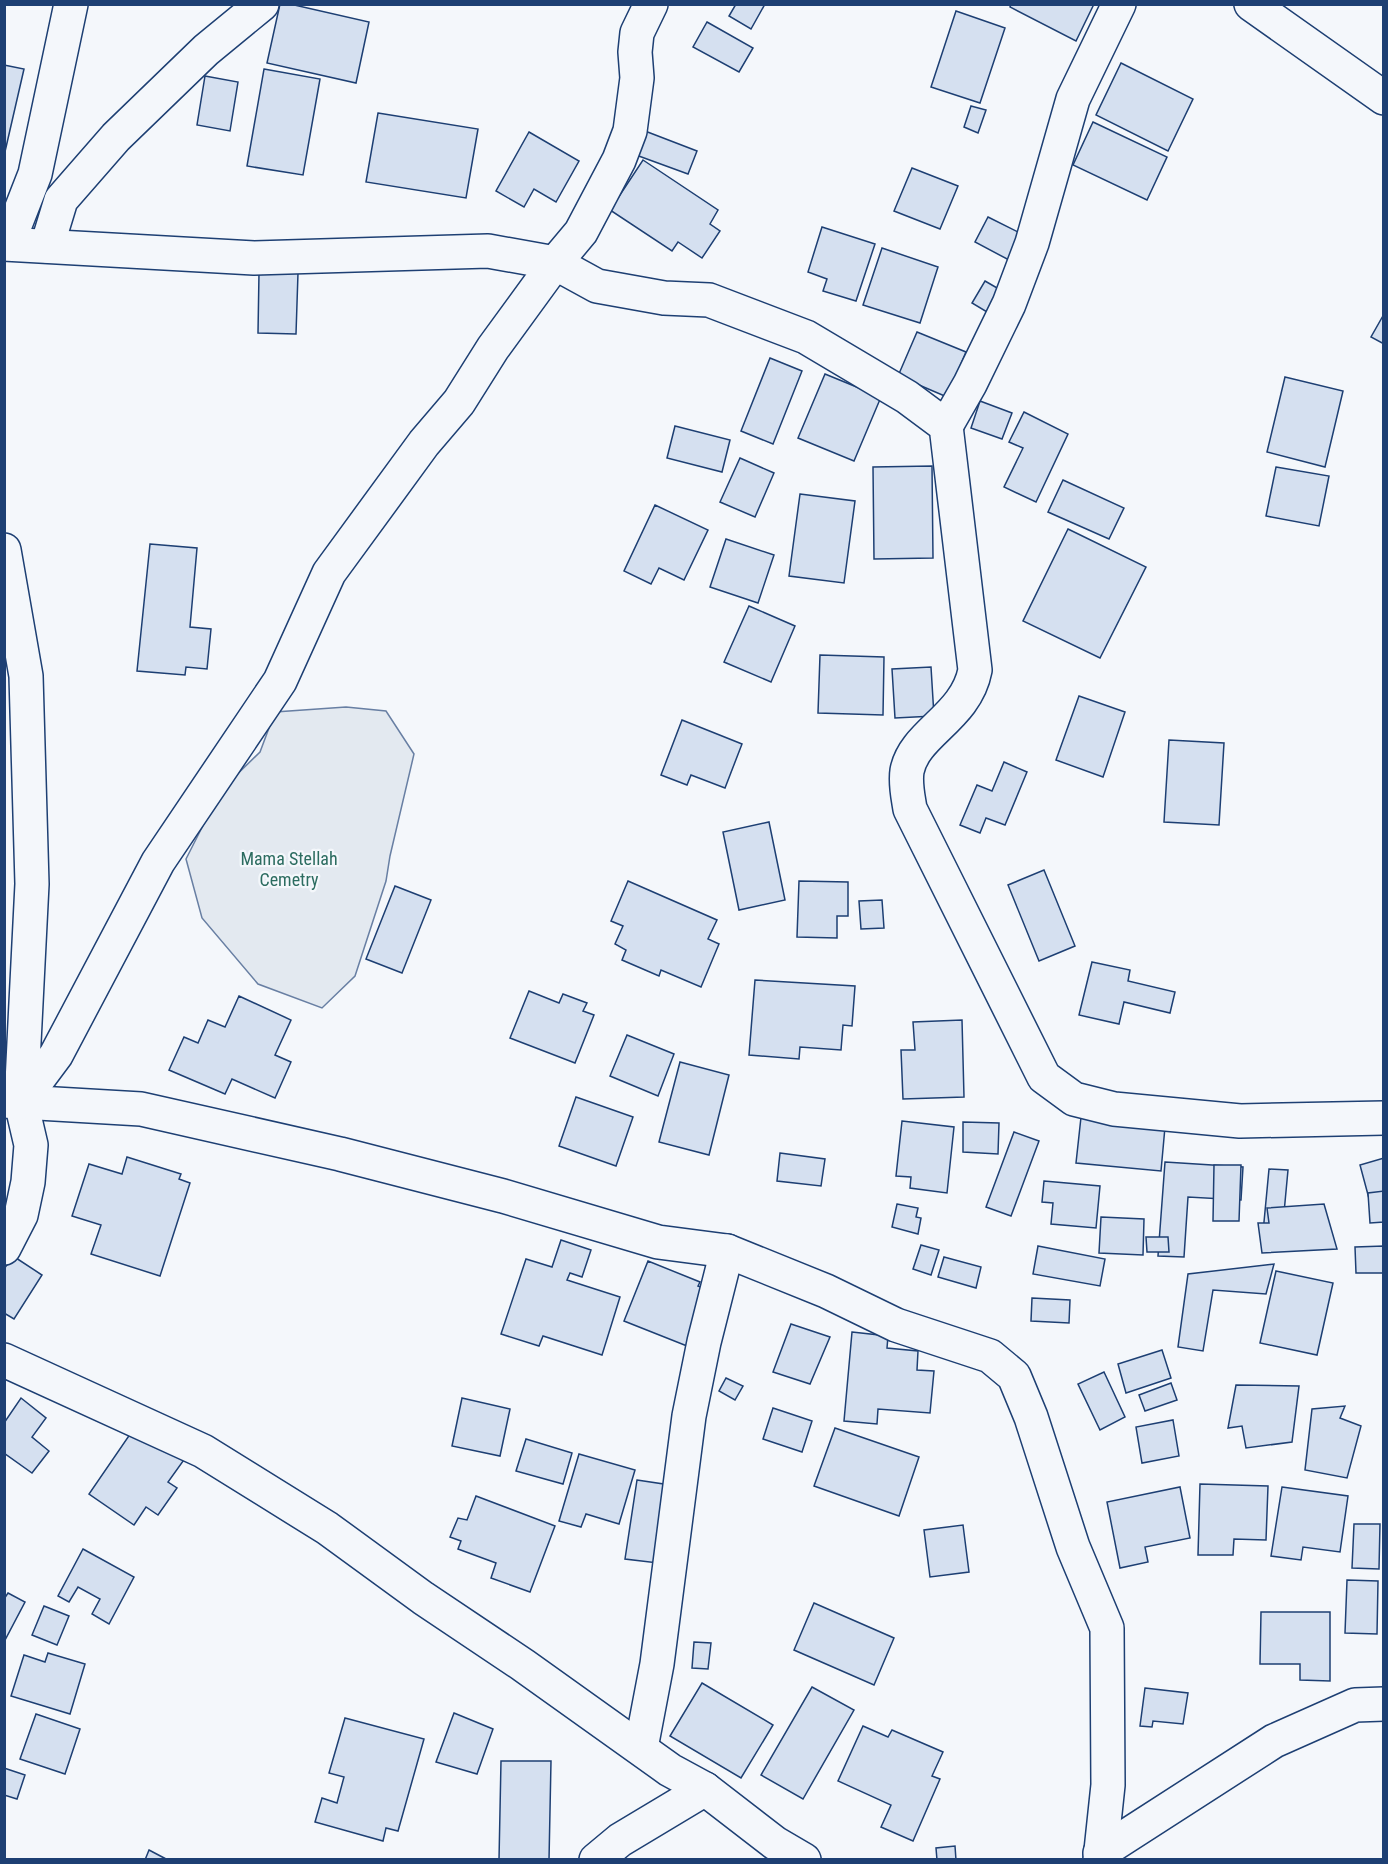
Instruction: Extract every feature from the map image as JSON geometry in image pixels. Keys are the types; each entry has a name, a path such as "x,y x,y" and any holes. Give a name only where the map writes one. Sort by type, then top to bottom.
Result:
{"street":[{"path":"71,4 35,174 6,244 254,258 488,251 555,263 597,286 664,298 709,300 806,337 907,396 946,426"},
{"path":"47,246 61,200 116,137 206,50 262,4"},
{"path":"13,1101 56,1055 158,862 280,681 329,573 424,443 459,402 493,348 555,263 581,232 619,160 630,131 637,78 635,52 637,33 651,4"},
{"path":"1119,4 1073,99 1032,243 1009,304 970,384 946,426 975,670 965,697 953,713 915,750 907,771 910,809 1044,1077 1074,1099 1114,1108 1240,1121 1383,1118"},
{"path":"1251,4 1383,98"},
{"path":"4,550 26,676 32,884 13,1101 31,1145 28,1182 21,1215 4,1248"},
{"path":"13,1101 141,1110 384,1165 503,1196 658,1242 727,1251 826,1291 896,1325 990,1356 1014,1376 1032,1418 1073,1547 1107,1628 1108,1785 1100,1856"},
{"path":"641,1748 657,1664 689,1416 704,1342 727,1251"},
{"path":"4,1360 203,1450 327,1528 423,1598 524,1665 670,1770 705,1789 775,1843 804,1860"},
{"path":"1100,1856 1274,1741 1355,1705 1383,1704"},
{"path":"596,1860 620,1840 705,1789"}],"green space":[{"name":"Mama Stellah Cemetry","path":"346,707 386,711 414,754 386,881 355,976 322,1008 258,984 202,918 186,859 221,790 260,752 275,712"}],"building":[{"path":"280,4 290,4 369,22 356,83 267,63"},
{"path":"736,4 765,4 751,29 729,16"},
{"path":"1011,4 1094,4 1076,41 1010,7"},
{"path":"956,11 1005,28 980,103 931,87"},
{"path":"707,22 753,48 739,72 693,47"},
{"path":"1121,63 1193,99 1168,151 1096,115"},
{"path":"4,65 24,69 4,156"},
{"path":"264,69 320,79 303,175 247,166"},
{"path":"205,76 238,82 230,131 197,125"},
{"path":"971,106 986,110 978,133 964,127"},
{"path":"378,113 478,129 466,198 366,182"},
{"path":"1093,122 1167,157 1147,200 1073,165"},
{"path":"645,131 697,151 688,174 636,155"},
{"path":"529,132 579,161 556,202 534,189 524,207 496,191"},
{"path":"643,160 718,210 710,224 720,231 702,258 678,242 672,251 610,210"},
{"path":"912,168 958,186 940,229 894,211"},
{"path":"988,217 1022,234 1009,260 975,242"},
{"path":"822,227 875,244 856,301 823,291 827,279 808,272"},
{"path":"882,248 938,267 920,323 863,305"},
{"path":"259,273 298,273 296,334 258,333"},
{"path":"985,281 1011,296 997,318 972,303"},
{"path":"1384,314 1384,344 1371,337"},
{"path":"917,332 966,352 947,397 898,376"},
{"path":"770,358 802,371 773,444 741,431"},
{"path":"825,374 881,397 854,461 798,438"},
{"path":"1285,377 1343,391 1325,467 1267,452"},
{"path":"980,401 1012,413 1002,439 971,428"},
{"path":"1024,412 1068,434 1036,502 1004,487 1023,448 1009,442"},
{"path":"675,426 730,440 722,472 667,458"},
{"path":"740,458 774,473 755,517 720,502"},
{"path":"932,466 933,558 874,559 873,467"},
{"path":"1276,467 1329,476 1319,526 1266,516"},
{"path":"1063,480 1124,508 1109,539 1048,512"},
{"path":"800,494 855,501 844,583 789,576"},
{"path":"655,505 708,530 684,580 659,568 651,584 624,571"},
{"path":"1068,529 1146,567 1100,658 1023,621"},
{"path":"726,539 774,555 758,603 710,587"},
{"path":"150,544 197,548 190,627 211,629 207,669 186,667 185,675 137,671"},
{"path":"749,606 795,626 771,682 724,662"},
{"path":"820,655 884,657 883,715 818,713"},
{"path":"931,667 934,716 895,718 892,669"},
{"path":"1079,696 1125,712 1103,777 1056,760"},
{"path":"682,720 742,744 725,788 691,775 687,785 661,775"},
{"path":"1169,740 1224,743 1219,825 1164,822"},
{"path":"1004,762 1027,772 1005,825 986,818 980,833 960,825 977,785 992,791"},
{"path":"769,822 785,900 739,910 723,832"},
{"path":"1044,870 1075,946 1039,961 1008,885"},
{"path":"628,881 717,920 708,939 719,944 701,987 661,970 659,976 622,960 626,950 615,944 623,926 611,921"},
{"path":"799,881 848,882 848,916 837,916 837,938 797,937"},
{"path":"395,886 431,900 402,973 366,959"},
{"path":"882,900 884,928 861,929 859,901"},
{"path":"1092,962 1130,970 1128,981 1175,992 1170,1013 1124,1002 1119,1024 1079,1015"},
{"path":"755,980 855,986 852,1026 843,1025 841,1050 800,1047 799,1059 749,1055"},
{"path":"529,991 559,1003 563,994 587,1003 583,1011 594,1015 575,1063 510,1038"},
{"path":"239,996 291,1020 275,1055 291,1062 275,1098 232,1079 225,1094 169,1070 184,1037 198,1043 208,1020 225,1027"},
{"path":"962,1020 964,1097 903,1099 901,1050 915,1050 913,1022"},
{"path":"627,1035 674,1054 658,1096 610,1076"},
{"path":"680,1062 729,1075 709,1155 659,1142"},
{"path":"576,1097 633,1117 616,1166 559,1146"},
{"path":"1082,1108 1166,1116 1161,1171 1076,1163"},
{"path":"902,1121 954,1127 947,1193 910,1188 911,1177 896,1176"},
{"path":"963,1122 999,1123 998,1154 963,1152"},
{"path":"1014,1132 1039,1141 1011,1216 986,1207"},
{"path":"780,1153 825,1159 821,1186 777,1181"},
{"path":"127,1157 181,1174 179,1179 190,1183 160,1276 91,1254 101,1225 72,1216 89,1164 122,1174"},
{"path":"1384,1158 1384,1202 1371,1206 1360,1165"},
{"path":"1165,1162 1243,1167 1241,1200 1188,1197 1184,1257 1158,1256"},
{"path":"1214,1165 1241,1165 1239,1221 1213,1221"},
{"path":"1269,1169 1288,1170 1281,1245 1262,1243"},
{"path":"1044,1181 1100,1186 1096,1228 1051,1224 1053,1203 1042,1202"},
{"path":"1384,1191 1384,1222 1370,1223 1368,1193"},
{"path":"897,1204 918,1208 916,1217 921,1218 918,1234 892,1227"},
{"path":"1324,1204 1337,1249 1262,1253 1258,1223 1269,1223 1267,1208"},
{"path":"1101,1217 1144,1219 1143,1255 1099,1253"},
{"path":"1146,1237 1168,1237 1169,1252 1147,1252"},
{"path":"561,1240 591,1250 582,1277 570,1273 567,1280 620,1297 602,1355 543,1336 539,1346 501,1334 526,1259 552,1267"},
{"path":"921,1245 939,1250 931,1275 913,1269"},
{"path":"1038,1246 1105,1259 1100,1286 1033,1274"},
{"path":"1384,1246 1384,1273 1356,1273 1355,1247"},
{"path":"13,1256 42,1275 14,1319 4,1313 4,1269"},
{"path":"944,1257 981,1267 976,1288 938,1277"},
{"path":"648,1261 700,1282 698,1286 709,1290 687,1346 624,1321"},
{"path":"1274,1264 1266,1294 1213,1290 1203,1351 1178,1347 1188,1274"},
{"path":"1276,1271 1333,1283 1317,1355 1260,1343"},
{"path":"1032,1298 1070,1300 1069,1323 1031,1321"},
{"path":"791,1324 830,1337 810,1384 773,1372"},
{"path":"852,1332 888,1336 887,1348 918,1351 917,1370 934,1371 930,1413 878,1409 877,1424 844,1421"},
{"path":"1162,1350 1171,1378 1126,1393 1118,1364"},
{"path":"1104,1372 1125,1417 1100,1430 1078,1384"},
{"path":"726,1378 743,1386 735,1400 719,1391"},
{"path":"1171,1383 1177,1400 1145,1411 1139,1395"},
{"path":"1236,1385 1299,1386 1292,1442 1246,1448 1242,1426 1228,1428"},
{"path":"21,1398 46,1418 32,1437 49,1451 32,1473 4,1453 4,1423"},
{"path":"462,1398 510,1409 500,1456 452,1446"},
{"path":"1345,1406 1340,1418 1361,1426 1347,1478 1305,1470 1312,1409"},
{"path":"773,1408 812,1421 802,1452 763,1439"},
{"path":"1173,1420 1179,1456 1142,1463 1136,1427"},
{"path":"137,1424 186,1457 168,1482 177,1488 158,1515 146,1507 134,1525 89,1494"},
{"path":"835,1428 919,1457 899,1516 814,1486"},
{"path":"526,1439 572,1453 563,1484 516,1471"},
{"path":"579,1454 635,1470 619,1524 586,1514 581,1527 559,1521"},
{"path":"637,1480 670,1485 658,1563 625,1559"},
{"path":"1200,1484 1268,1486 1266,1540 1234,1539 1233,1555 1198,1555"},
{"path":"1180,1487 1190,1538 1145,1547 1148,1562 1120,1568 1107,1502"},
{"path":"1282,1487 1348,1496 1340,1552 1303,1547 1301,1560 1271,1556"},
{"path":"476,1496 555,1526 530,1592 491,1578 496,1563 458,1549 461,1541 450,1537 458,1518 467,1520"},
{"path":"1354,1524 1380,1524 1379,1569 1352,1568"},
{"path":"963,1525 969,1572 930,1577 924,1530"},
{"path":"83,1549 134,1577 109,1624 92,1614 100,1599 78,1587 69,1602 58,1596"},
{"path":"1347,1580 1378,1581 1377,1634 1345,1633"},
{"path":"8,1593 25,1602 5,1640 4,1599"},
{"path":"814,1603 894,1638 874,1685 794,1650"},
{"path":"44,1606 69,1616 57,1645 32,1635"},
{"path":"1261,1612 1330,1612 1330,1681 1300,1680 1300,1664 1260,1664"},
{"path":"694,1642 711,1643 708,1669 692,1668"},
{"path":"48,1653 85,1664 70,1714 11,1696 24,1655 45,1662"},
{"path":"702,1683 773,1725 741,1778 670,1736"},
{"path":"812,1687 854,1710 803,1799 761,1775"},
{"path":"1145,1688 1188,1693 1183,1724 1153,1721 1152,1727 1140,1726"},
{"path":"454,1713 493,1729 477,1774 436,1762"},
{"path":"36,1714 80,1729 65,1774 20,1759"},
{"path":"345,1718 424,1739 398,1831 386,1828 383,1841 315,1822 322,1798 337,1803 344,1777 329,1773"},
{"path":"863,1726 888,1737 892,1730 943,1752 932,1776 940,1779 913,1841 881,1827 891,1805 838,1781"},
{"path":"501,1761 551,1761 549,1860 499,1860"},
{"path":"4,1768 25,1775 17,1799 4,1795"},
{"path":"955,1846 956,1860 937,1860 936,1848"},
{"path":"149,1850 168,1860 145,1860"}]}
